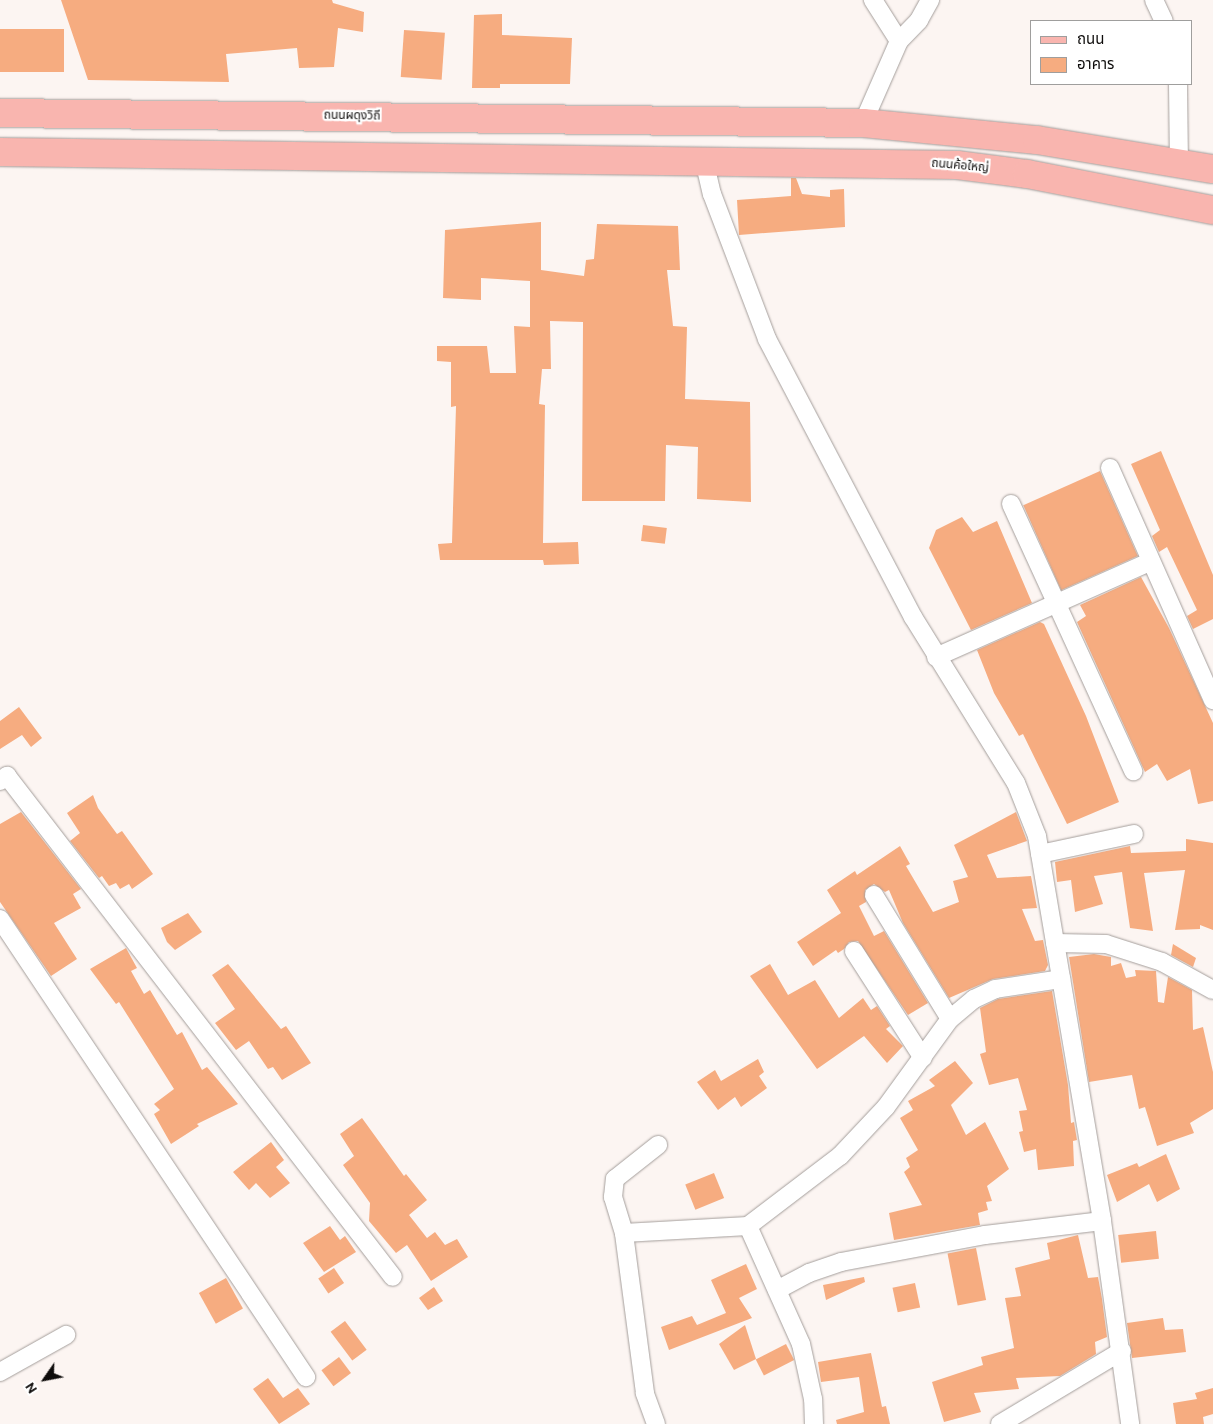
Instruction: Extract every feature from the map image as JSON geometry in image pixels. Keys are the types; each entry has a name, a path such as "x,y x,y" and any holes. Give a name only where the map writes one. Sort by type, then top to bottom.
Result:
{"main road":[{"name":"ถนนผดุงวิถี","path":"0,113 863,123"},
{"path":"863,123 1037,140 1213,170"},
{"path":"0,152 704,160"},
{"name":"ถนนค้อใหญ่","path":"704,160 957,164 1027,174 1213,210"}],"street":[{"path":"873,0 899,41"},
{"path":"863,123 899,41 919,20 930,0"},
{"path":"1157,1 1164,20"},
{"path":"1178,85 1179,163"},
{"path":"704,160 712,194 767,339 936,657 1016,783 1037,836 1102,1221 1122,1351 1130,1424"},
{"path":"1110,468 1149,562 1213,700"},
{"path":"1011,504 1133,771"},
{"path":"936,657 1149,562"},
{"path":"2,775 393,1277"},
{"path":"1040,854 1134,834"},
{"path":"874,895 950,1019"},
{"path":"0,919 306,1377"},
{"path":"1055,943 1106,944 1162,962 1213,990"},
{"path":"854,951 923,1058"},
{"path":"624,1233 748,1226 840,1156 886,1107 950,1019 974,999 995,989 1061,979"},
{"path":"656,1424 645,1393 624,1233 612,1197 615,1179 658,1145"},
{"path":"777,1290 809,1273 841,1262 984,1235 1102,1221"},
{"path":"748,1226 801,1344 813,1399 814,1424"},
{"path":"0,1372 66,1335"},
{"path":"1000,1424 1122,1351"}],"building":[{"path":"61,0 332,0 333,3 364,12 363,32 338,28 334,67 299,68 297,48 226,54 229,82 88,80"},
{"path":"502,14 502,35 572,38 570,84 500,84 500,88 472,88 474,15"},
{"path":"0,29 64,29 64,72 0,72"},
{"path":"404,30 445,33 442,80 401,77"},
{"path":"791,178 796,178 802,194 830,197 830,190 844,189 845,227 739,235 737,200 791,196"},
{"path":"541,222 541,270 584,276 586,260 594,259 597,224 678,226 680,270 667,270 673,326 687,327 685,399 750,402 751,502 697,499 698,447 666,445 665,501 582,501 583,322 550,321 551,369 542,369 539,404 545,405 543,543 578,542 579,564 544,565 543,560 440,560 438,544 452,543 456,406 451,407 451,362 437,361 437,346 487,346 490,373 516,373 514,326 530,327 530,281 481,278 481,300 443,298 445,230"},
{"path":"1161,451 1213,575 1213,619 1193,629 1187,616 1197,610 1167,547 1159,552 1152,536 1160,530 1131,464"},
{"path":"1100,471 1138,556 1061,590 1023,505"},
{"path":"962,517 973,532 997,521 1032,603 971,630 929,548 936,530"},
{"path":"643,525 667,528 665,544 641,541"},
{"path":"1141,577 1169,628 1213,723 1213,801 1198,804 1190,769 1167,781 1157,764 1145,772 1077,622 1086,616 1080,605"},
{"path":"1040,622 1044,624 1086,716 1119,802 1067,824 1023,734 1019,736 994,693 977,650"},
{"path":"19,707 42,738 31,747 22,735 0,749 0,721"},
{"path":"93,795 98,808 117,834 122,831 153,874 132,889 129,884 120,889 116,883 109,886 102,876 99,878 70,841 80,833 67,813"},
{"path":"21,812 81,889 73,894 81,908 54,923 77,959 51,976 0,902 0,824"},
{"path":"1016,812 1027,841 987,855 997,878 1031,876 1037,908 1022,909 1035,941 1043,940 1048,965 1045,971 993,979 949,998 903,923 889,890 885,892 874,884 865,890 866,902 859,906 874,936 884,931 928,1003 908,1015 858,941 849,942 838,953 836,950 813,966 797,942 841,913 827,890 855,871 857,875 900,846 910,864 906,866 933,912 959,902 953,881 968,877 954,845"},
{"path":"1186,839 1213,843 1213,930 1200,925 1200,929 1175,930 1185,870 1144,873 1153,931 1130,928 1122,872 1094,876 1103,904 1075,912 1071,880 1057,882 1055,862 1130,846 1131,853 1186,851"},
{"path":"188,913 202,932 175,950 167,942 161,928"},
{"path":"1173,944 1196,958 1193,967 1171,955"},
{"path":"126,948 137,968 131,971 144,994 150,990 177,1035 182,1032 202,1070 207,1067 238,1104 197,1124 199,1126 171,1144 154,1114 160,1110 154,1104 174,1089 119,1002 116,1004 90,969"},
{"path":"1094,954 1111,957 1111,966 1121,963 1126,978 1136,976 1135,970 1156,971 1158,1002 1164,1003 1168,977 1192,990 1193,1030 1203,1027 1213,1072 1213,1109 1190,1123 1194,1133 1157,1146 1145,1107 1139,1109 1132,1075 1089,1082 1069,957"},
{"path":"228,964 281,1029 286,1026 311,1063 282,1080 273,1067 268,1069 249,1041 236,1050 215,1023 235,1009 212,975"},
{"path":"770,964 788,995 815,980 839,1018 863,998 871,1010 877,1006 890,1026 886,1029 903,1046 887,1063 864,1036 817,1069 750,976"},
{"path":"1052,991 1068,1085 1071,1123 1074,1122 1077,1140 1073,1141 1074,1166 1038,1170 1036,1149 1024,1152 1019,1132 1023,1131 1019,1111 1027,1110 1018,1078 989,1085 980,1054 986,1052 980,1008 998,999"},
{"path":"758,1059 764,1072 759,1076 767,1088 741,1107 735,1097 718,1110 697,1082 715,1070 721,1081"},
{"path":"955,1061 973,1083 951,1105 966,1135 985,1122 1009,1169 987,1186 992,1201 986,1202 988,1210 978,1213 980,1225 894,1240 889,1213 922,1205 904,1172 910,1167 906,1158 918,1150 900,1118 913,1110 908,1101 935,1086 929,1080"},
{"path":"362,1118 404,1176 406,1174 427,1200 409,1215 427,1238 435,1232 445,1245 457,1239 468,1257 431,1281 407,1245 396,1253 369,1221 370,1203 343,1165 354,1156 340,1134"},
{"path":"271,1142 284,1160 276,1167 290,1183 270,1198 256,1183 249,1190 233,1172"},
{"path":"1166,1154 1180,1189 1157,1202 1149,1184 1117,1202 1107,1175 1137,1163 1139,1167"},
{"path":"714,1173 724,1198 695,1210 685,1185"},
{"path":"330,1226 340,1240 345,1236 356,1252 324,1272 303,1243"},
{"path":"1156,1231 1159,1259 1121,1263 1118,1235"},
{"path":"1078,1235 1088,1278 1098,1277 1102,1299 1107,1337 1095,1342 1096,1354 1060,1376 1016,1378 1019,1389 974,1393 981,1412 944,1422 932,1382 983,1365 981,1357 1014,1348 1005,1298 1021,1296 1015,1268 1050,1259 1047,1243"},
{"path":"976,1248 986,1300 958,1306 948,1254"},
{"path":"746,1264 757,1289 739,1298 752,1318 669,1350 661,1327 692,1316 697,1325 726,1313 711,1280"},
{"path":"334,1268 344,1283 328,1294 318,1279"},
{"path":"864,1277 865,1282 826,1300 823,1285"},
{"path":"226,1278 243,1309 216,1324 199,1293"},
{"path":"915,1283 920,1307 898,1312 893,1288"},
{"path":"434,1287 443,1301 428,1310 419,1298"},
{"path":"1163,1318 1165,1330 1183,1329 1186,1352 1132,1358 1127,1323"},
{"path":"345,1321 367,1350 352,1361 331,1332"},
{"path":"745,1325 756,1359 734,1370 719,1344"},
{"path":"786,1344 794,1360 764,1375 756,1359"},
{"path":"871,1353 882,1407 886,1406 890,1424 837,1424 836,1420 864,1412 859,1377 821,1382 818,1362"},
{"path":"339,1357 351,1373 333,1386 321,1370"},
{"path":"268,1378 283,1398 298,1388 310,1404 279,1424 253,1389"},
{"path":"1213,1388 1213,1414 1203,1417 1204,1424 1176,1424 1173,1403 1197,1399 1195,1393"}]}
